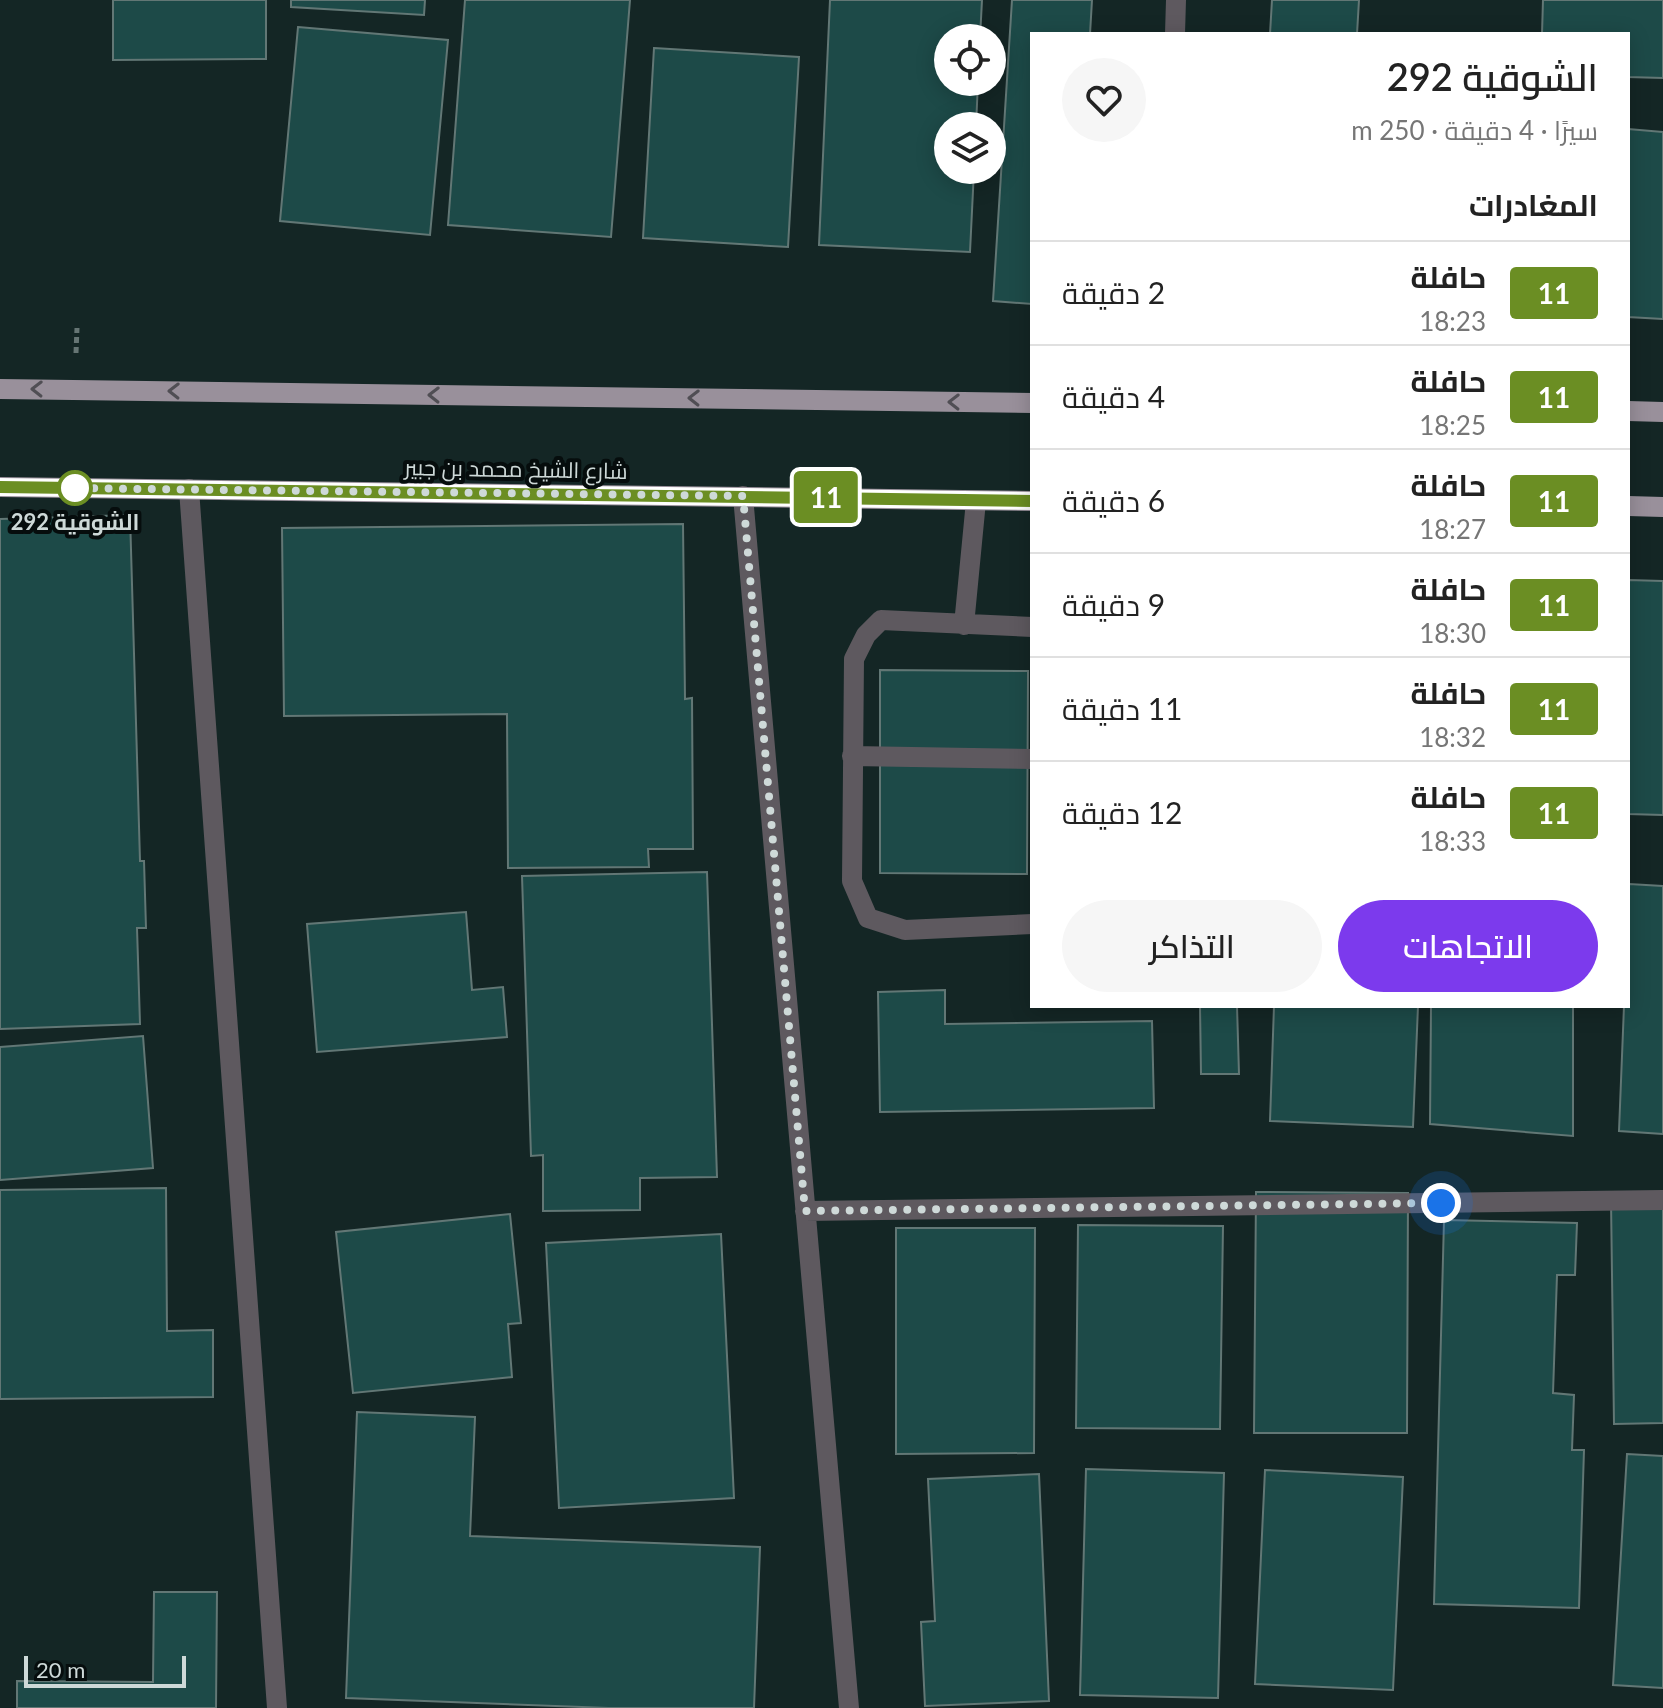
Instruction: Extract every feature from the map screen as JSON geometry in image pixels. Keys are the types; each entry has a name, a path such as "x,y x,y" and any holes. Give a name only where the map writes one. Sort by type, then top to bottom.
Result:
{"main road":[{"path":"0,389 1030,403"},
{"path":"1630,411 1663,412"},
{"name":"شارع الشيخ محمد بن جبير","path":"0,487 1030,501"},
{"path":"1630,506 1663,507"}],"street":[{"path":"1175,32 1176,0"},
{"path":"189,489 277,1708"},
{"path":"743,496 849,1708"},
{"path":"964,625 976,501"},
{"path":"1030,627 881,620 866,635 854,659 852,756 852,881 868,918 905,930 1030,924"},
{"path":"852,756 1030,759"},
{"path":"805,1211 1663,1200"}],"building":[{"path":"113,0 266,0 266,59 113,60"},
{"path":"291,0 425,0 424,15 291,7"},
{"path":"465,0 630,0 611,237 448,225"},
{"path":"830,0 982,0 981,24 934,24 934,96 977,96 977,112 934,112 934,184 973,184 970,252 819,245"},
{"path":"1012,0 1092,0 1090,32 1030,32 1030,304 993,301 1000,184 1006,184 1005,112"},
{"path":"1272,0 1359,0 1357,32 1270,32"},
{"path":"1543,0 1663,0 1663,78 1630,77 1630,32 1542,32"},
{"path":"298,27 448,40 430,235 280,221"},
{"path":"654,48 799,57 788,247 643,238"},
{"path":"1630,129 1663,132 1663,319 1630,317"},
{"path":"130,515 140,861 144,861 146,928 137,928 140,1024 0,1029 0,519"},
{"path":"683,524 685,699 692,698 693,849 648,849 649,867 508,868 507,714 284,716 282,528"},
{"path":"1630,580 1663,581 1663,815 1630,814"},
{"path":"880,670 1028,671 1027,874 880,873"},
{"path":"707,872 717,1177 640,1178 640,1210 543,1211 543,1155 531,1156 522,876"},
{"path":"1630,884 1663,886 1663,1134 1619,1131 1624,1008 1630,1008"},
{"path":"466,912 472,990 503,987 507,1037 317,1052 307,924"},
{"path":"945,990 945,1024 1152,1021 1154,1108 880,1112 878,992"},
{"path":"1200,1008 1237,1008 1239,1074 1201,1074"},
{"path":"1274,1008 1418,1008 1413,1127 1270,1121"},
{"path":"1431,1008 1573,1008 1573,1136 1430,1124"},
{"path":"143,1036 153,1168 0,1180 0,1047"},
{"path":"166,1188 167,1331 213,1330 213,1397 0,1399 0,1190"},
{"path":"1256,1192 1408,1193 1407,1433 1254,1433"},
{"path":"1663,1199 1663,1423 1614,1424 1611,1200"},
{"path":"510,1214 521,1323 508,1324 512,1377 353,1393 336,1232"},
{"path":"1444,1220 1577,1223 1575,1275 1557,1275 1553,1393 1574,1395 1572,1450 1584,1450 1579,1608 1434,1604"},
{"path":"1078,1225 1223,1226 1220,1429 1076,1428"},
{"path":"896,1228 1035,1228 1034,1453 896,1454"},
{"path":"721,1234 734,1498 559,1508 546,1243"},
{"path":"357,1412 475,1417 470,1536 760,1547 754,1708 609,1708 346,1698"},
{"path":"1627,1454 1663,1456 1663,1688 1613,1685"},
{"path":"1086,1469 1224,1473 1218,1698 1080,1695"},
{"path":"1265,1470 1403,1477 1393,1690 1255,1684"},
{"path":"1039,1474 1049,1701 925,1706 921,1622 935,1621 928,1479"},
{"path":"154,1592 217,1592 216,1708 17,1708 17,1681 153,1682"}],"bus line":[{"name":"11","path":"0,487 1030,501"}],"place":[{"name":"الشوقية 292","path":"75,488"}],"route":[{"path":"75,488 63,488 743,496 805,1211 1441,1203"}]}
